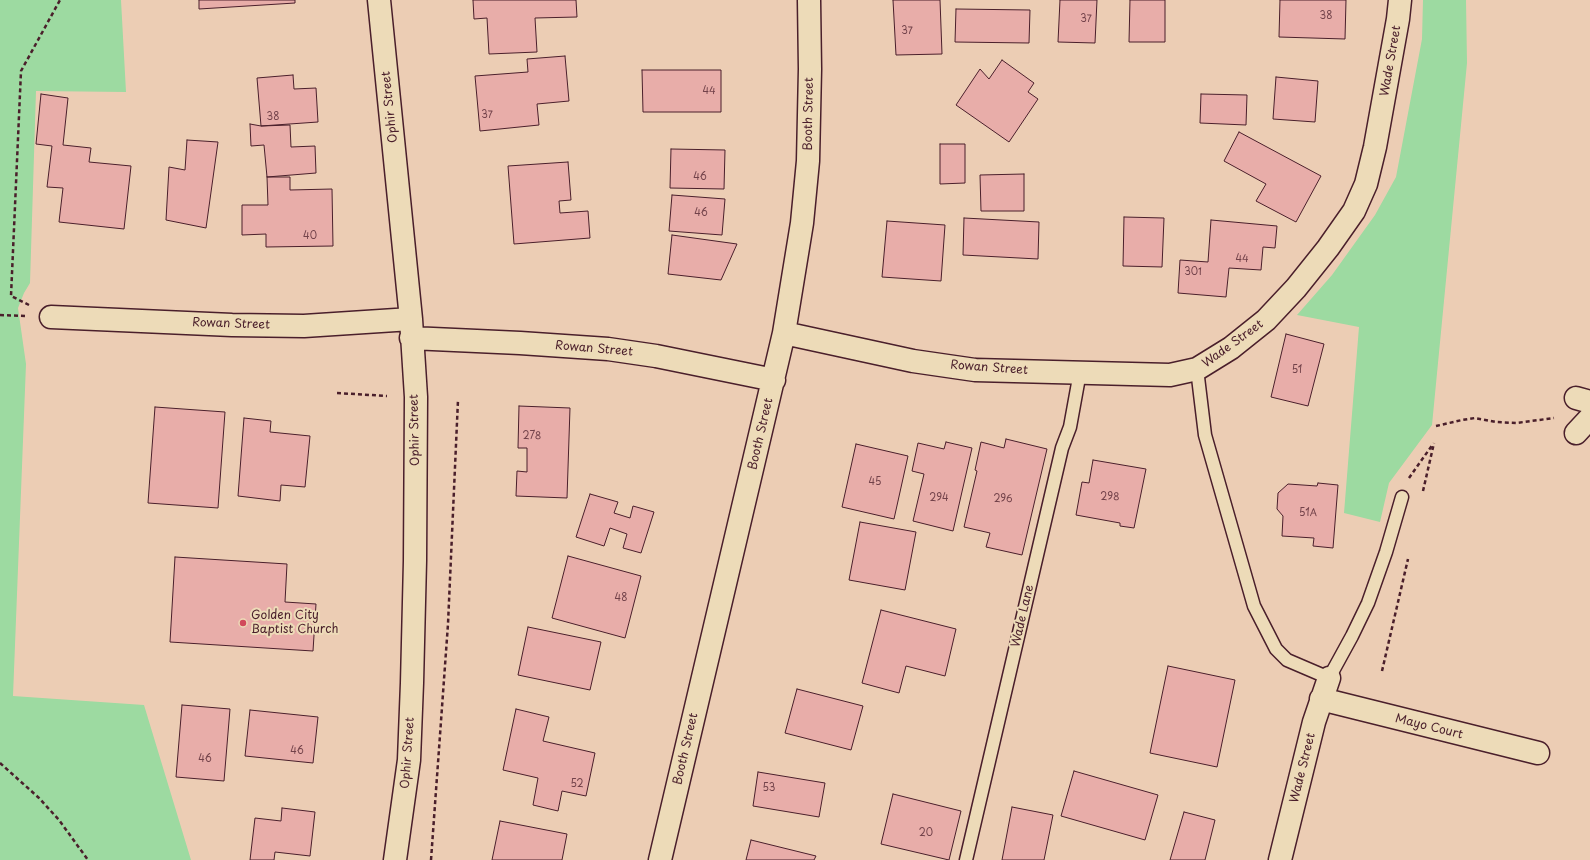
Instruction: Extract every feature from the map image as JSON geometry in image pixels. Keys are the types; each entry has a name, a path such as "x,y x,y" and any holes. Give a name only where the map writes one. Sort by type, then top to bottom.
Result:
{"street":[{"name":"Ophir Street","path":"379,0 411,329 416,398 412,683 408,760 395,860"},
{"name":"Booth Street","path":"660,860 784,333 802,223 808,161 810,69 809,0"},
{"name":"Wade Street","path":"1196,369 1231,348 1266,320 1310,271 1354,211 1366,184 1375,147 1398,19 1400,0"},
{"name":"Rowan Street","path":"51,317 232,325 411,329 520,343 608,349 656,356 774,380"},
{"name":"Rowan Street","path":"784,333 913,361 975,370 1170,375 1196,369"},
{"name":"Wade Street","path":"1280,860 1321,698 1328,678"},
{"name":"Mayo Court","path":"1321,698 1538,754"}],"lane":[{"name":"Wade Street","path":"1196,369 1205,435 1254,606 1276,649 1287,660 1328,678 1352,636 1368,603 1386,552 1402,497"},
{"name":"Wade Lane","path":"966,860 1062,448 1070,427 1080,372"}],"path":[{"path":"51,317 11,296 21,71 60,0"},
{"path":"337,393 387,396"},
{"path":"431,860 448,624 458,400"},
{"path":"1436,426 1475,418 1496,422 1516,423 1552,419 1572,410 1583,410"},
{"path":"1402,497 1410,475 1434,443"},
{"path":"0,763 34,793 54,814 78,844 88,860"}],"green space":[{"path":"0,0 121,0 126,92 36,91 30,283 18,308 26,364 13,696 144,705 191,860 0,860"},
{"path":"1423,0 1466,0 1467,63 1432,425 1389,483 1380,522 1344,513 1359,327 1297,315 1332,275 1375,215 1396,177 1422,39"}],"building":[{"path":"199,0 295,0 295,3 199,9"},
{"path":"473,0 576,0 577,17 535,18 537,52 489,54 487,18 474,19"},
{"path":"893,0 940,0 942,54 896,55"},
{"path":"1060,0 1097,0 1095,43 1058,42"},
{"path":"1130,0 1165,0 1165,42 1129,42"},
{"path":"1280,0 1346,0 1345,39 1279,37"},
{"path":"956,9 1030,10 1029,43 955,42"},
{"path":"565,56 569,101 537,104 539,125 480,131 475,76 528,72 527,59"},
{"path":"1002,60 1034,83 1028,92 1038,99 1009,142 956,105 980,69 989,79"},
{"path":"642,70 721,70 721,112 643,112"},
{"path":"293,75 294,89 316,88 318,122 261,126 257,78"},
{"path":"1276,77 1318,81 1315,122 1273,119"},
{"path":"41,94 68,98 63,145 91,148 89,162 131,166 124,229 59,222 63,188 47,187 52,146 36,144"},
{"path":"1201,94 1247,95 1246,125 1200,123"},
{"path":"250,124 261,126 290,125 291,147 315,146 316,173 267,177 264,145 251,146"},
{"path":"1239,132 1321,176 1296,222 1256,201 1266,184 1224,161"},
{"path":"187,140 218,142 206,228 166,220 169,167 185,170"},
{"path":"940,144 965,144 965,183 940,184"},
{"path":"671,149 725,150 724,189 670,188"},
{"path":"568,162 571,200 559,201 560,213 588,211 590,238 514,244 508,166"},
{"path":"1024,174 1024,211 981,211 980,175"},
{"path":"267,177 290,177 290,190 332,189 333,246 266,247 266,234 242,235 242,205 268,205"},
{"path":"672,195 725,199 722,235 669,231"},
{"path":"1124,217 1164,218 1162,267 1123,266"},
{"path":"964,218 1039,222 1038,259 963,255"},
{"path":"1211,220 1277,226 1275,248 1263,247 1261,270 1229,268 1226,297 1178,293 1180,260 1208,262"},
{"path":"887,221 945,225 941,281 882,277"},
{"path":"672,235 737,244 721,280 668,274"},
{"path":"1286,334 1324,344 1308,406 1271,397"},
{"path":"519,406 570,408 567,498 516,496 517,471 527,472 527,448 518,448"},
{"path":"155,407 225,412 218,508 148,503"},
{"path":"244,418 271,421 270,432 310,436 305,487 281,485 280,501 238,496"},
{"path":"1006,439 1047,449 1022,555 986,547 990,533 964,527 977,471 975,470 981,442 1004,448"},
{"path":"946,442 972,448 953,531 913,521 924,474 912,471 918,443 944,449"},
{"path":"856,444 908,456 894,519 842,507"},
{"path":"1093,460 1146,469 1134,528 1120,526 1120,523 1076,515 1082,482 1089,483"},
{"path":"1318,483 1338,485 1333,548 1313,546 1314,538 1282,536 1283,516 1277,509 1278,493 1288,484 1317,486"},
{"path":"590,494 618,502 614,513 630,518 633,506 654,512 641,553 623,548 627,534 610,528 604,546 576,537"},
{"path":"860,522 916,532 905,590 849,580"},
{"path":"568,556 641,576 625,638 552,618"},
{"name":"Golden City Baptist Church","path":"175,557 287,564 285,602 316,604 313,651 170,642"},
{"path":"881,610 956,629 945,676 906,666 899,693 862,683"},
{"path":"528,627 601,642 590,690 518,675"},
{"path":"1168,666 1235,680 1217,767 1150,753"},
{"path":"797,689 863,706 851,750 785,733"},
{"path":"182,705 230,709 224,781 176,777"},
{"path":"516,709 549,717 543,741 595,753 586,796 562,791 558,811 533,805 538,778 503,770"},
{"path":"250,710 318,717 313,763 245,756"},
{"path":"1074,771 1158,795 1145,840 1061,816"},
{"path":"758,772 825,783 819,817 753,806"},
{"path":"893,794 961,811 949,860 881,844"},
{"path":"1012,807 1053,815 1044,860 1002,860"},
{"path":"282,808 315,812 310,856 275,852 274,860 250,860 255,818 281,821"},
{"path":"1184,812 1215,820 1205,860 1170,860"},
{"path":"500,821 567,834 562,860 492,860"},
{"path":"751,840 816,856 814,860 746,860"}],"place":[{"name":"Golden City Baptist Church","path":"243,623"}]}
